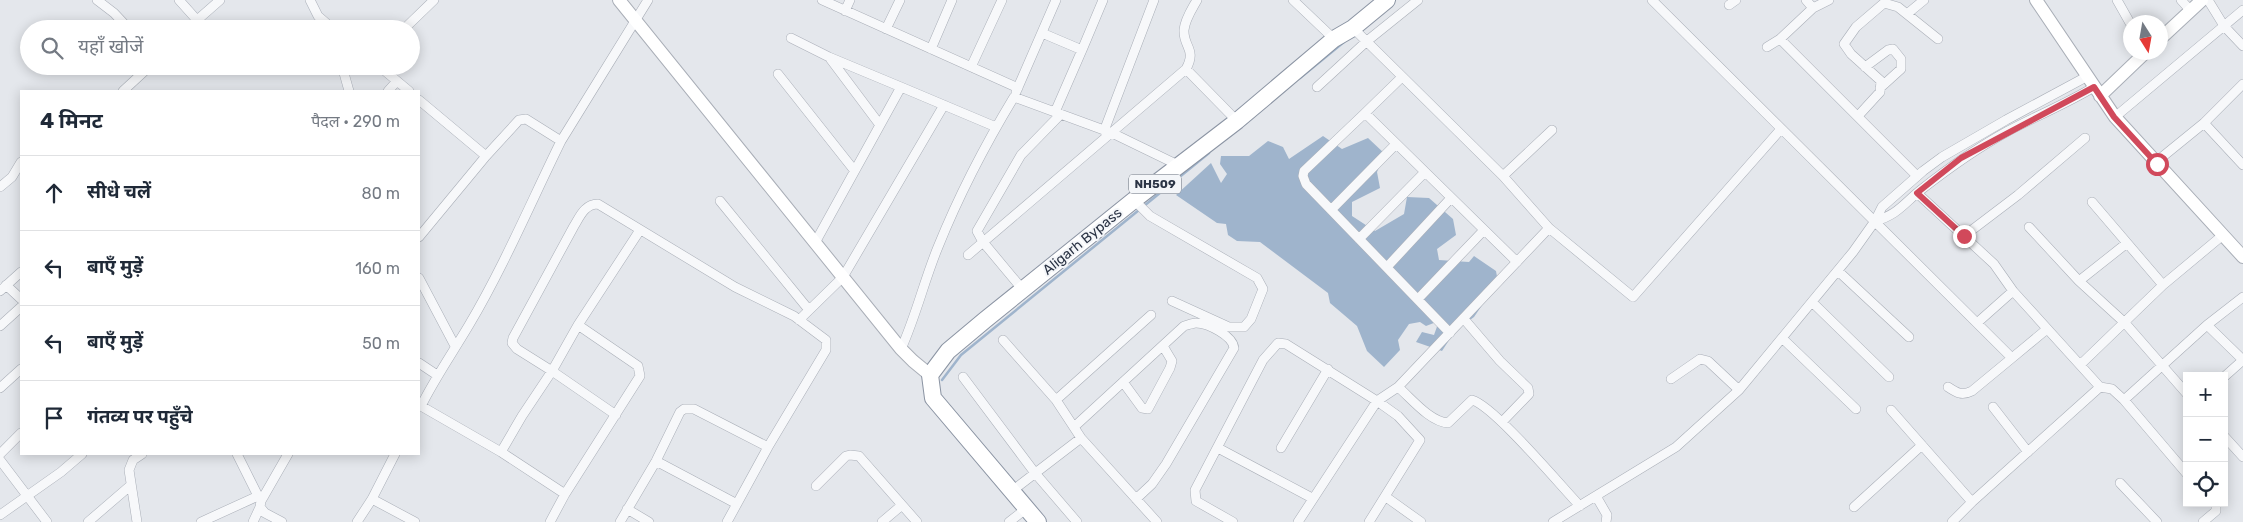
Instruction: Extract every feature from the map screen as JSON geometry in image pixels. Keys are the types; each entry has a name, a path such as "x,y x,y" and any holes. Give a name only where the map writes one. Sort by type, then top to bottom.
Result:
{"highway":[{"name":"Aligarh Bypass","path":"930,375 948,352 1023,290 1138,205 1180,166 1237,121 1334,39 1359,34 1382,2"},
{"path":"930,375 933,398 1016,488 1027,508 1038,522"}],"street":[{"path":"97,0 121,20"},
{"path":"179,0 196,19 220,0"},
{"path":"310,0 318,16 322,20"},
{"path":"413,20 434,0"},
{"path":"619,0 816,241 901,349 930,375"},
{"path":"566,494 501,452 420,408 437,375 494,278 561,141 648,0"},
{"path":"822,0 1018,88"},
{"path":"845,11 850,0"},
{"path":"886,29 900,0"},
{"path":"931,49 952,0"},
{"path":"971,67 1002,0"},
{"path":"901,349 917,310 937,249 966,184 1014,97 1056,0"},
{"path":"1023,290 983,242 977,231 1020,155 1058,113 1103,0"},
{"path":"1108,132 1154,0"},
{"path":"968,255 1108,132 1186,69 1191,60 1184,32 1186,20 1197,0"},
{"path":"1295,0 1334,39"},
{"path":"1318,87 1359,34 1418,0"},
{"path":"1652,0 2012,358"},
{"path":"1806,0 1813,8"},
{"path":"1767,47 1780,39 1813,8 1829,0"},
{"path":"1907,14 1924,0"},
{"path":"2036,0 2114,117 2243,256"},
{"path":"2117,0 2125,15"},
{"path":"2181,0 2191,11"},
{"path":"2168,32 2202,0"},
{"path":"2208,0 2224,26 2243,46"},
{"path":"1858,116 1880,92 1881,81 1851,54 1844,44 1856,27 1884,3 1898,7 1938,39"},
{"path":"2114,117 2243,10"},
{"path":"1042,33 1082,50"},
{"path":"1359,34 1503,176 1549,228 1633,297 1781,129"},
{"path":"791,38 829,57 996,127"},
{"path":"1780,39 1917,176"},
{"path":"1865,67 1888,50 1893,49 1901,59 1901,68 1880,88"},
{"path":"829,57 880,124"},
{"path":"1876,221 1890,217 1961,158 2093,87 2134,60"},
{"path":"1186,69 1237,121"},
{"path":"778,74 854,170"},
{"path":"124,90 140,75"},
{"path":"345,75 349,90"},
{"path":"390,75 408,90"},
{"path":"1402,77 1304,171 1304,176 1306,184 1450,333"},
{"path":"389,90 397,81"},
{"path":"2156,162 2204,123 2243,84"},
{"path":"816,241 901,87"},
{"path":"1553,522 1676,447 1739,390 1838,271 1876,221 1882,207 1917,176 1942,157 1971,140 2093,87"},
{"path":"1014,97 1108,132 1180,166"},
{"path":"420,101 486,156"},
{"path":"799,320 844,277 944,105"},
{"path":"1365,113 1518,262"},
{"path":"420,236 486,156 523,119 526,119 561,141"},
{"path":"2204,123 2243,165"},
{"path":"1503,176 1552,130"},
{"path":"1964,236 2018,195 2085,138"},
{"path":"1331,210 1396,144"},
{"path":"0,186 12,177 20,164"},
{"path":"1359,239 1425,172"},
{"path":"1917,193 1994,264 2013,291 2100,387 2112,389 2124,400 2183,469"},
{"path":"1387,267 1452,198"},
{"path":"720,201 809,310"},
{"path":"2092,202 2163,285"},
{"path":"616,415 552,370 517,349 512,343 585,208 591,204 598,204 735,287 799,320 826,340 827,346 727,522"},
{"path":"1138,205 1181,236 1257,278 1262,283 1263,289 1251,319 1244,327 1229,327 1172,301"},
{"path":"2029,227 2079,281 2125,324 2183,390"},
{"path":"1298,522 1312,498 1378,401 1398,386 1549,228"},
{"path":"501,452 578,325 640,230"},
{"path":"1418,299 1484,230"},
{"path":"2080,365 2125,324 2163,285 2223,235"},
{"path":"2079,281 2127,244"},
{"path":"1838,271 1909,337"},
{"path":"20,273 3,288 20,298"},
{"path":"420,280 455,346"},
{"path":"1977,323 2013,291"},
{"path":"2124,400 2207,325 2243,297"},
{"path":"1812,302 1889,377"},
{"path":"0,326 20,308"},
{"path":"1056,400 1150,315"},
{"path":"1464,319 1500,361 1528,388 1528,394 1523,401 1502,422"},
{"path":"1074,427 1184,326 1197,323 1227,334 1234,342 1234,348 1166,464 1152,484 1136,499"},
{"path":"550,522 584,462 640,376 640,368 578,325"},
{"path":"2207,325 2243,360 2228,373"},
{"path":"1948,387 1957,394 1965,395 1972,391 2047,329"},
{"path":"1782,338 1856,409"},
{"path":"1003,340 1056,400 1081,438 1157,522"},
{"path":"1233,522 1196,501 1194,495 1263,360 1278,343 1286,344 1378,401 1398,416 1420,440 1369,522"},
{"path":"1123,382 1142,408 1148,409 1172,361 1163,346"},
{"path":"1671,379 1693,362 1700,359 1708,361 1739,390"},
{"path":"420,364 437,375"},
{"path":"1281,448 1328,369"},
{"path":"0,388 20,370"},
{"path":"963,377 1035,473 1077,522"},
{"path":"1398,386 1434,418 1442,422 1448,423 1472,400 1480,402 1502,422 1580,506"},
{"path":"1952,522 2100,387"},
{"path":"1993,407 2028,452"},
{"path":"620,522 656,461 680,412 684,409 694,409 768,447"},
{"path":"1891,410 1972,502"},
{"path":"0,454 20,434"},
{"path":"1016,488 1081,438"},
{"path":"2228,439 2241,450"},
{"path":"1854,506 1922,445"},
{"path":"1218,448 1312,498"},
{"path":"0,515 61,472 81,455"},
{"path":"137,522 131,485 130,464 141,455"},
{"path":"238,455 261,496"},
{"path":"253,522 260,508 261,496 287,455"},
{"path":"357,522 372,499 394,455"},
{"path":"816,486 846,456 860,456 917,522"},
{"path":"0,460 47,522"},
{"path":"656,461 737,504"},
{"path":"2120,484 2157,522"},
{"path":"88,522 131,485"},
{"path":"201,522 261,496"},
{"path":"1596,496 1609,520"},
{"path":"1386,497 1421,522"},
{"path":"372,499 415,522"},
{"path":"882,522 902,505"},
{"path":"2203,522 2216,510 2216,507"},
{"path":"260,508 265,513 282,522"},
{"path":"1008,522 1027,508"},
{"path":"627,509 650,522"}],"water":[{"path":"1323,136 1342,149 1368,138 1385,154 1377,172 1380,188 1352,202 1352,216 1375,231 1404,214 1407,197 1429,198 1453,219 1456,235 1437,249 1439,260 1469,262 1474,256 1496,271 1498,282 1474,317 1455,331 1442,351 1416,342 1422,332 1434,335 1439,321 1426,326 1420,322 1409,324 1398,340 1400,350 1384,367 1367,351 1357,326 1330,303 1328,293 1260,242 1237,241 1228,235 1226,224 1217,223 1176,195 1211,163 1221,183 1227,174 1220,164 1221,156 1249,156 1268,141 1283,147 1289,159"}],"waterway":[{"path":"1300,78 1344,42"},
{"path":"942,380 961,355 1209,153"}],"route":[{"path":"1964,236 1917,193 1961,158 2094,87 2114,117 2157,164"}]}
